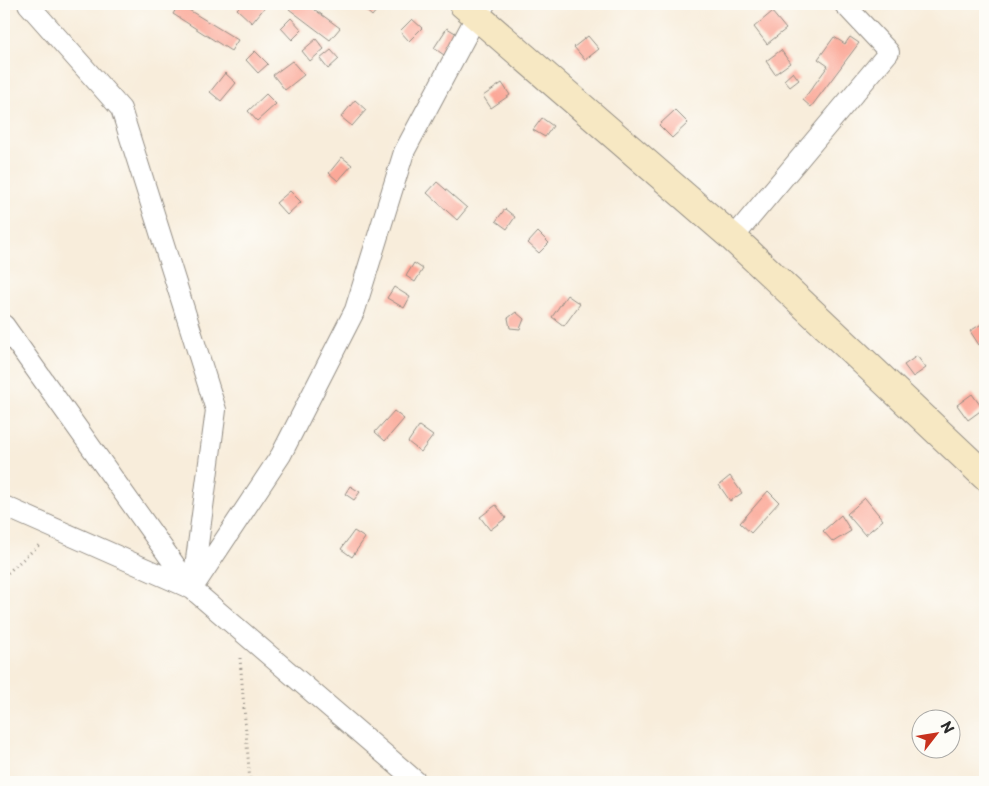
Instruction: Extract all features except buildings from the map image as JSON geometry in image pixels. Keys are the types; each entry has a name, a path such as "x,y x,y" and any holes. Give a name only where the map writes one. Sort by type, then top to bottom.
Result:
{"main road":[{"path":"475,8 734,238 985,476"}],"street":[{"path":"28,4 122,109 216,410 192,589"},
{"path":"734,238 889,52 844,4"},
{"path":"192,589 281,454 355,310 404,152 475,8"},
{"path":"4,325 192,589 417,782"},
{"path":"4,506 192,589"}],"path":[{"path":"4,576 56,529"},
{"path":"238,628 250,782"}]}
